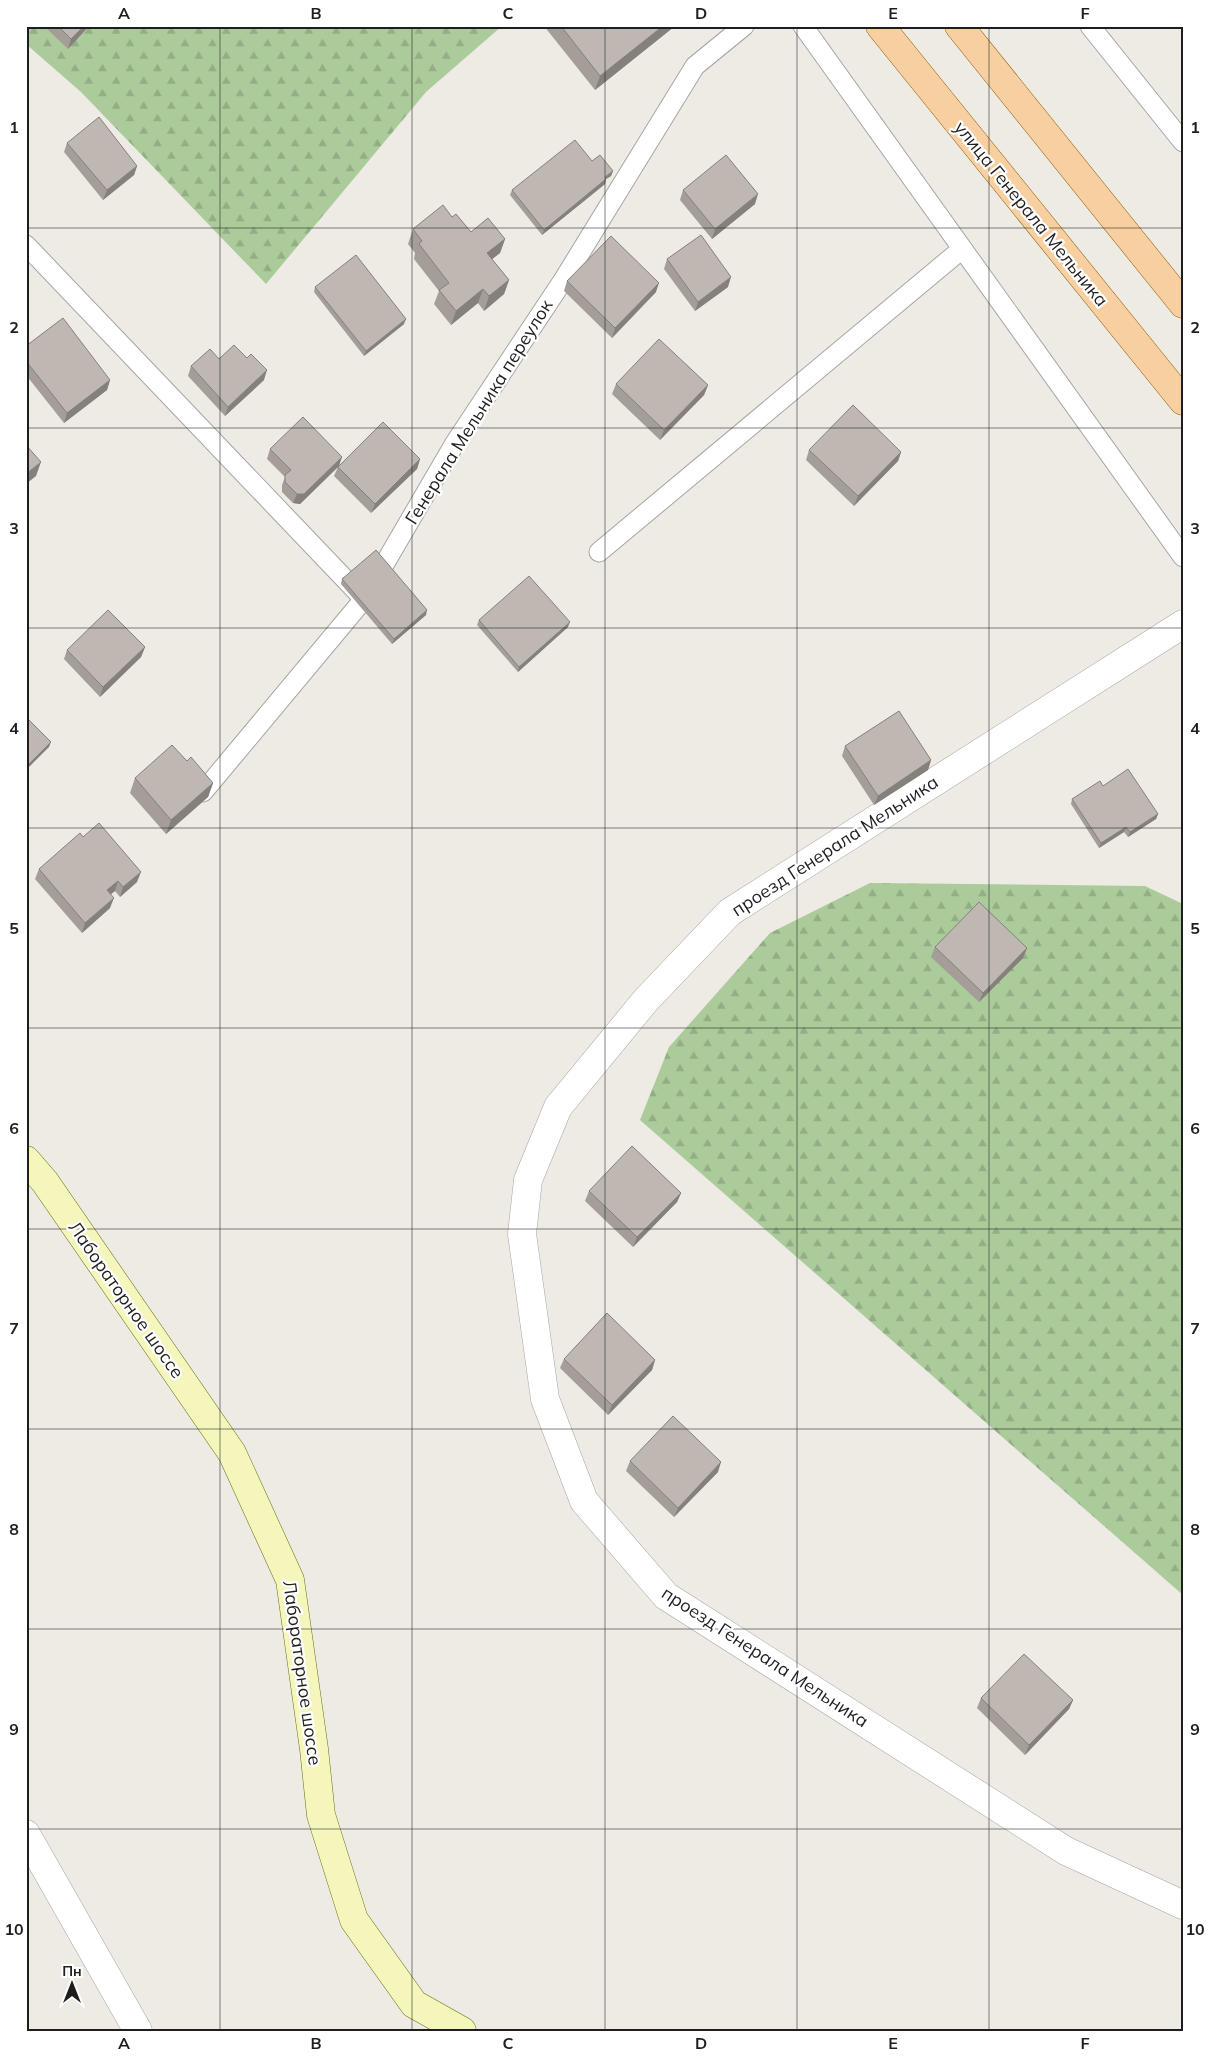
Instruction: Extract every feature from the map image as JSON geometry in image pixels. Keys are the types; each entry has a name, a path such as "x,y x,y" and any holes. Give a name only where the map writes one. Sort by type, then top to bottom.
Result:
{"main road":[{"name":"улица Генерала Мельника","path":"880,26 1183,401"},
{"path":"959,26 1183,304"},
{"name":"Лабораторное шоссе","path":"26,1160 45,1182 232,1453 290,1580 314,1749 321,1815 354,1920 414,2004 462,2031"}],"street":[{"name":"проезд Генерала Мельника","path":"1183,624 730,912 646,1000 558,1107 528,1180 522,1234 545,1399 584,1501 666,1596 1066,1852 1183,1905"},
{"path":"26,1834 138,2031"}],"lane":[{"name":"Генерала Мельника переулок","path":"203,792 364,599 455,443 564,279 695,66 744,26"},
{"path":"803,26 1183,557"},
{"path":"1090,26 1183,142"},
{"path":"26,245 364,599"},
{"path":"599,552 962,249"}],"green space":[{"path":"26,26 502,26 426,92 266,284 81,92 26,44"},
{"path":"870,883 1145,886 1183,904 1183,1595 640,1120 669,1047 770,933"}],"building":[{"path":"58,26 84,26 71,39"},
{"path":"561,26 663,26 600,76"},
{"path":"99,117 137,166 107,190 67,143"},
{"path":"575,140 592,161 600,155 613,171 605,177 606,179 544,230 512,190"},
{"path":"726,155 758,194 715,229 683,190"},
{"path":"443,205 452,217 456,214 471,232 488,218 505,239 487,253 509,280 489,296 483,289 456,311 439,290 449,283 419,244 422,241 413,229"},
{"path":"701,235 731,277 698,302 667,259"},
{"path":"611,236 659,283 615,328 567,281"},
{"path":"356,255 406,319 366,351 315,287"},
{"path":"63,318 110,380 67,413 26,361 26,346"},
{"path":"659,339 708,385 664,430 616,384"},
{"path":"234,345 247,358 251,354 267,370 228,407 191,366 210,349 219,359"},
{"path":"853,405 901,452 858,496 809,450"},
{"path":"303,417 342,457 304,494 297,494 285,482 285,475 291,470 270,449"},
{"path":"383,422 420,459 375,504 338,467"},
{"path":"26,445 41,462 26,474"},
{"path":"376,550 427,610 394,639 342,579"},
{"path":"529,576 570,622 519,667 479,620"},
{"path":"108,610 145,647 103,687 67,650"},
{"path":"899,711 931,760 878,796 845,746"},
{"path":"26,717 51,742 26,767"},
{"path":"172,745 187,761 191,757 213,783 171,820 135,778"},
{"path":"1128,769 1158,814 1130,832 1126,827 1101,843 1072,799 1100,781 1103,786"},
{"path":"99,823 141,872 123,887 118,881 107,890 114,898 85,923 39,869 80,833 83,837"},
{"path":"979,902 1027,948 983,993 935,947"},
{"path":"632,1146 681,1193 637,1237 589,1191"},
{"path":"607,1313 655,1360 612,1405 564,1359"},
{"path":"673,1416 721,1462 678,1508 630,1461"},
{"path":"1024,1654 1073,1700 1029,1745 981,1698"}]}
